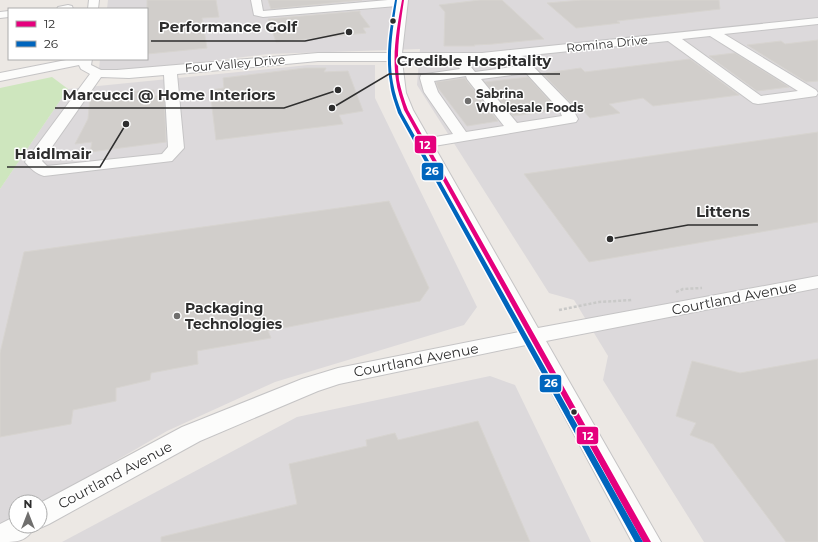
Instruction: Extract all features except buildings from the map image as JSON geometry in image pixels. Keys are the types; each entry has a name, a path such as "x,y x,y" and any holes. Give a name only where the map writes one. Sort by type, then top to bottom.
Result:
{"street":[{"path":"256,0 258,12 263,14 369,2 402,1 395,57 399,93 424,143 647,542"},
{"name":"Romina Drive","path":"395,57 482,57 818,21"},
{"path":"671,37 758,100 811,93 712,32"},
{"path":"424,143 571,119 565,107 513,54"},
{"name":"Four Valley Drive","path":"98,73 130,74 318,57 395,57"},
{"path":"457,57 514,129"},
{"path":"0,77 81,60"},
{"path":"86,60 85,66 98,73 32,162 44,171 167,158 176,148 170,70"},
{"path":"462,137 431,92 426,78 529,69"},
{"name":"Courtland Avenue","path":"48,512 191,434 310,385 338,376 533,336 818,282"},
{"path":"0,541 9,534"}],"path":[{"path":"670,295 683,289 707,288"},
{"path":"559,310 599,302 634,300"}],"shaded area":[{"path":"108,0 818,0 818,542 704,542 603,380 608,356 574,300 549,293 417,85 420,49 268,54 127,71 99,69 100,60 148,60 148,8 107,8"},
{"path":"308,65 375,65 375,98 477,307 464,325 275,382 167,431 48,500 48,494 8,494 8,524 0,529 0,189 68,89"},
{"path":"490,376 515,385 591,542 62,542 297,417"}],"green space":[{"path":"52,77 68,89 0,189 0,88"}],"transit line":[{"name":"26","path":"396,0 389,57 391,84 400,113 639,542"},
{"name":"12","path":"403,0 397,42 396,68 401,95 406,110 647,542"}],"place":[{"name":"Performance Golf","path":"349,32"},
{"name":"Marcucci @ Home Interiors","path":"338,90"},
{"name":"Sabrina Wholesale Foods","path":"468,101"},
{"name":"Credible Hospitality","path":"332,108"},
{"name":"Haidlmair","path":"126,124"},
{"name":"Littens","path":"610,239"},
{"name":"Packaging Technologies","path":"177,316"}]}
